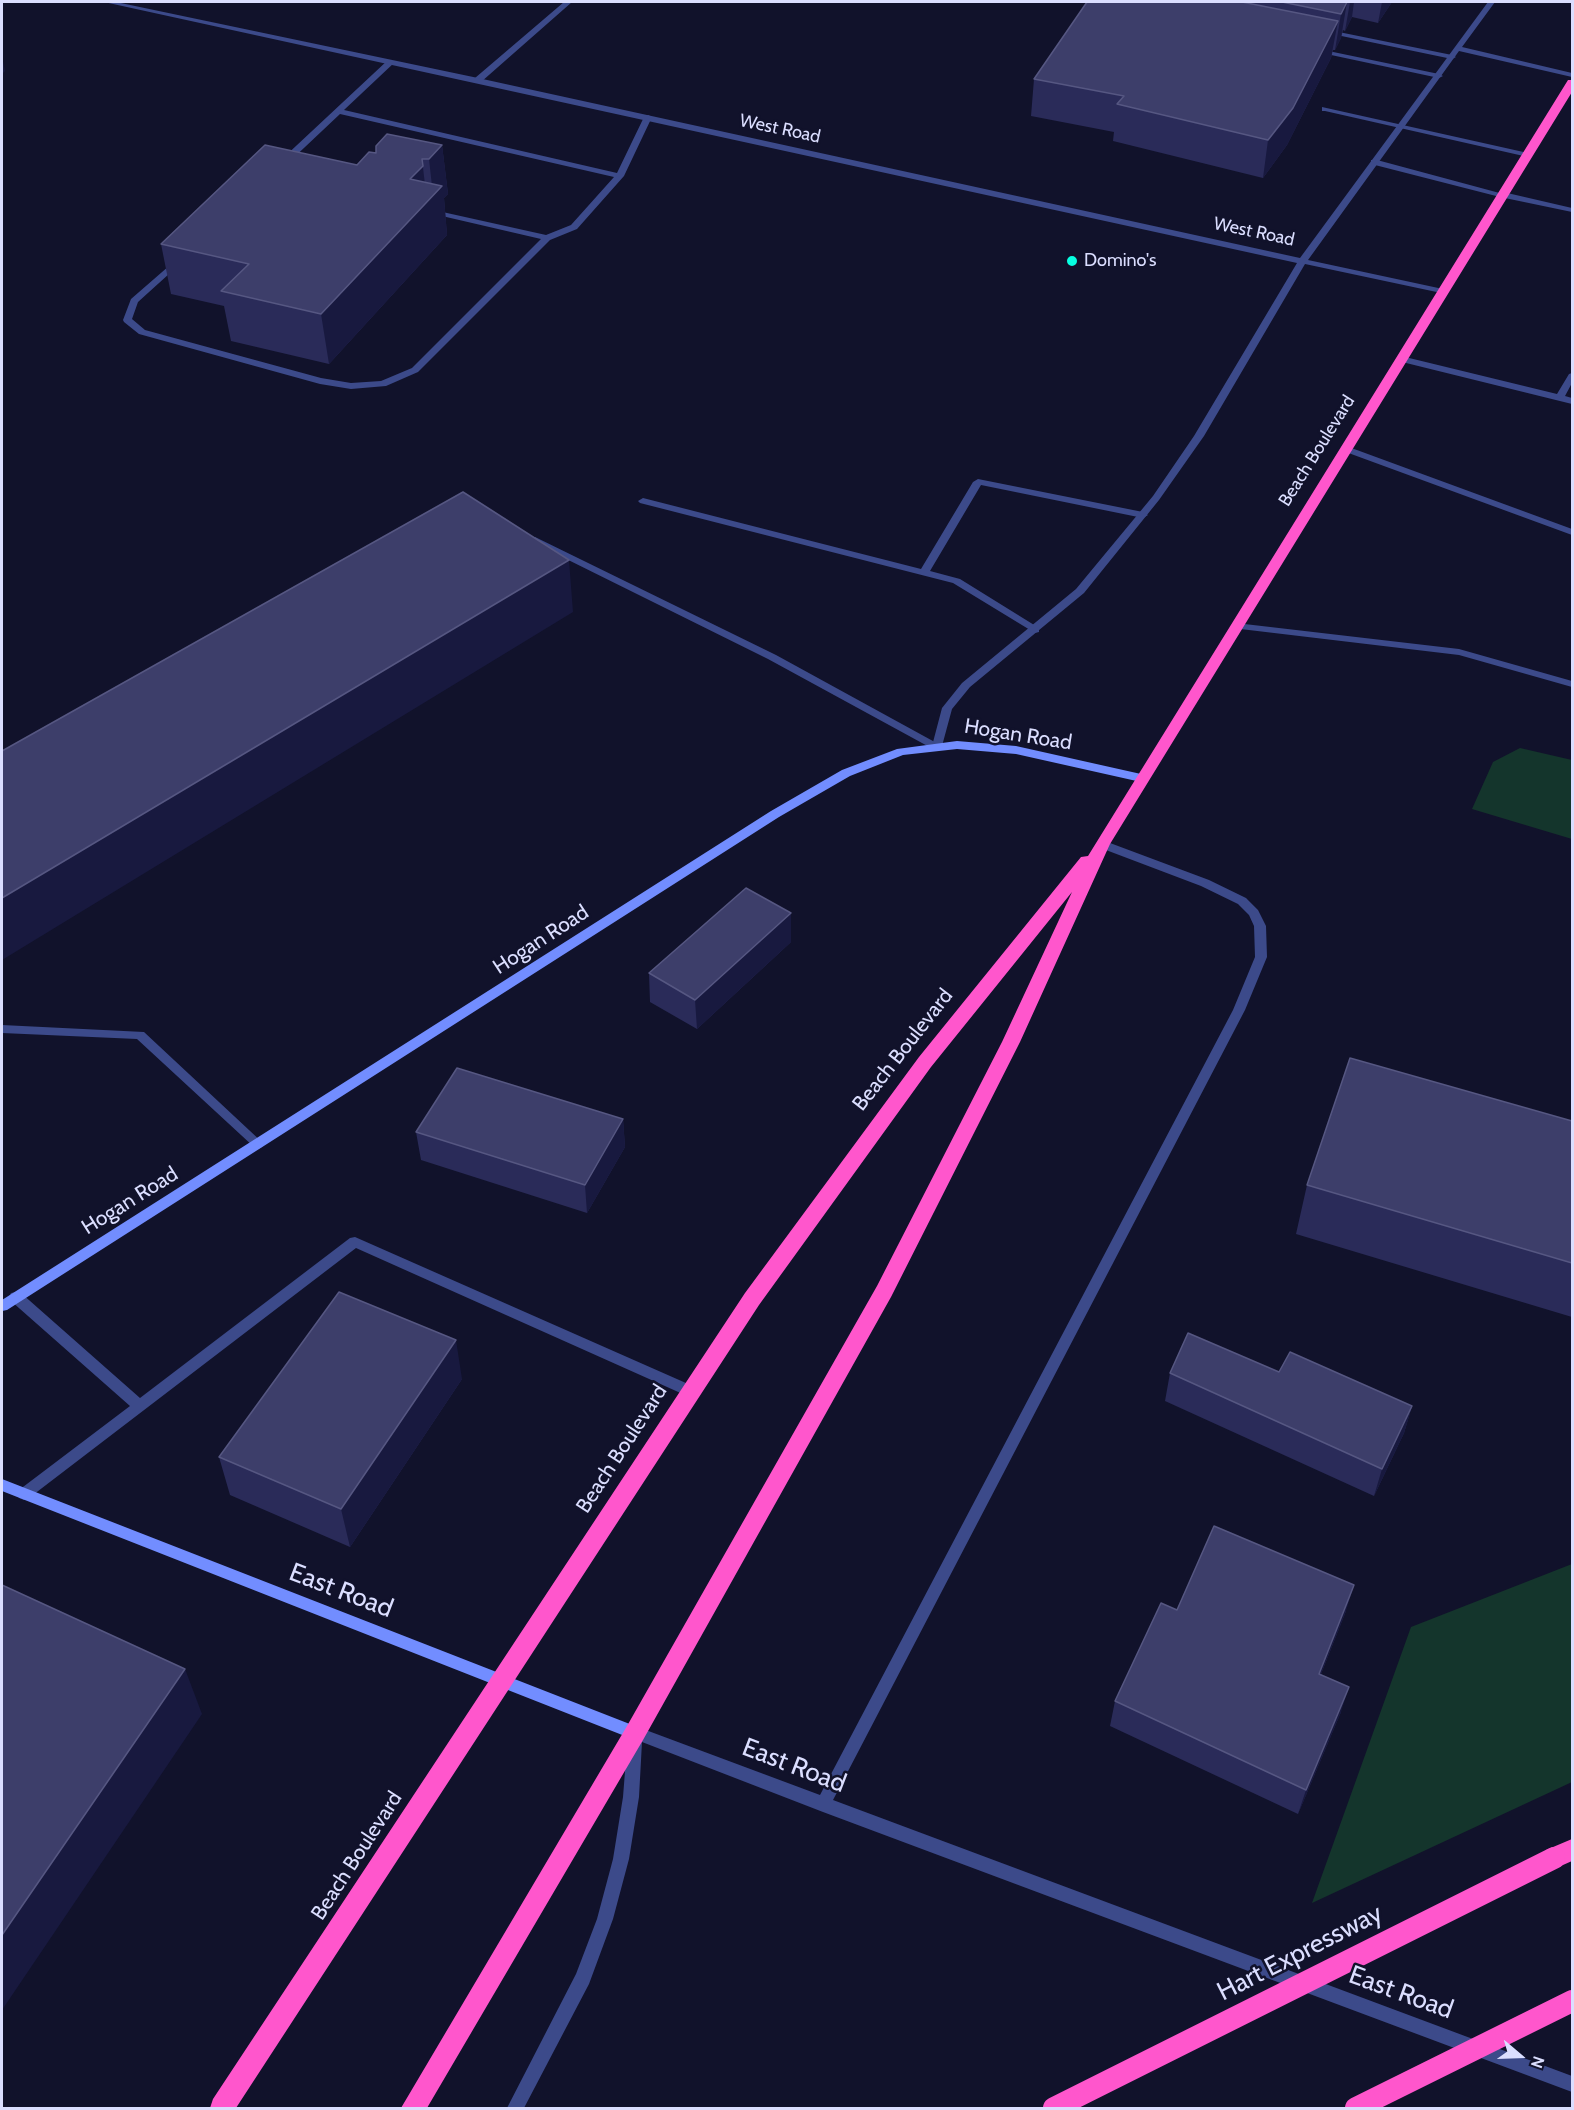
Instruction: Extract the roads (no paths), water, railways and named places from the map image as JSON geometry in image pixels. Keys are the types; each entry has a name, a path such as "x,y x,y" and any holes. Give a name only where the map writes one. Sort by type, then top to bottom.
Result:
{"highway":[{"name":"Beach Boulevard","path":"413,2109 635,1733 806,1432 931,1204 1011,1042 1102,844 1572,83"},
{"name":"Beach Boulevard","path":"222,2109 690,1391 759,1290 884,1116 1032,926 1102,844"},
{"name":"Hart Expressway","path":"1054,2109 1563,1854"},
{"path":"1356,2109 1572,2001"}],"main road":[{"name":"Hogan Road","path":"2,1306 819,788 884,757 938,746 974,745 1016,750 1142,778"},
{"name":"East Road","path":"2,1485 635,1733"}],"street":[{"name":"West Road","path":"108,2 478,80 1443,292"},
{"path":"478,80 568,2"},
{"path":"528,537 772,657 938,746 942,721 956,696 978,674 1035,630 1080,591 1143,515 1199,436 1303,260 1491,2"},
{"path":"1321,30 1452,57"},
{"path":"1458,48 1572,75"},
{"path":"1310,49 1439,76"},
{"path":"280,166 391,62"},
{"path":"1325,109 1528,155"},
{"path":"337,111 620,176"},
{"path":"186,253 134,301 127,320 142,332 320,381 351,386 383,384 415,370 547,238 574,227 620,176 648,117"},
{"path":"1374,162 1572,210"},
{"path":"432,211 547,238"},
{"path":"1401,359 1572,401"},
{"path":"1558,398 1572,375"},
{"path":"1346,449 1572,532"},
{"path":"924,573 978,482 1143,515"},
{"path":"643,501 956,581 1035,630"},
{"path":"1236,626 1459,651 1572,684"},
{"path":"823,1805 1239,1010 1261,957 1260,926 1254,913 1242,901 1205,883 1102,844"},
{"path":"2,1029 140,1035 258,1144"},
{"path":"24,1494 355,1242 690,1391"},
{"path":"16,1297 140,1406"},
{"path":"515,2109 583,1978 605,1919 621,1859 630,1808 635,1733"},
{"name":"East Road","path":"635,1733 1572,2084"}],"place":[{"name":"Domino's","path":"1072,261"}]}
